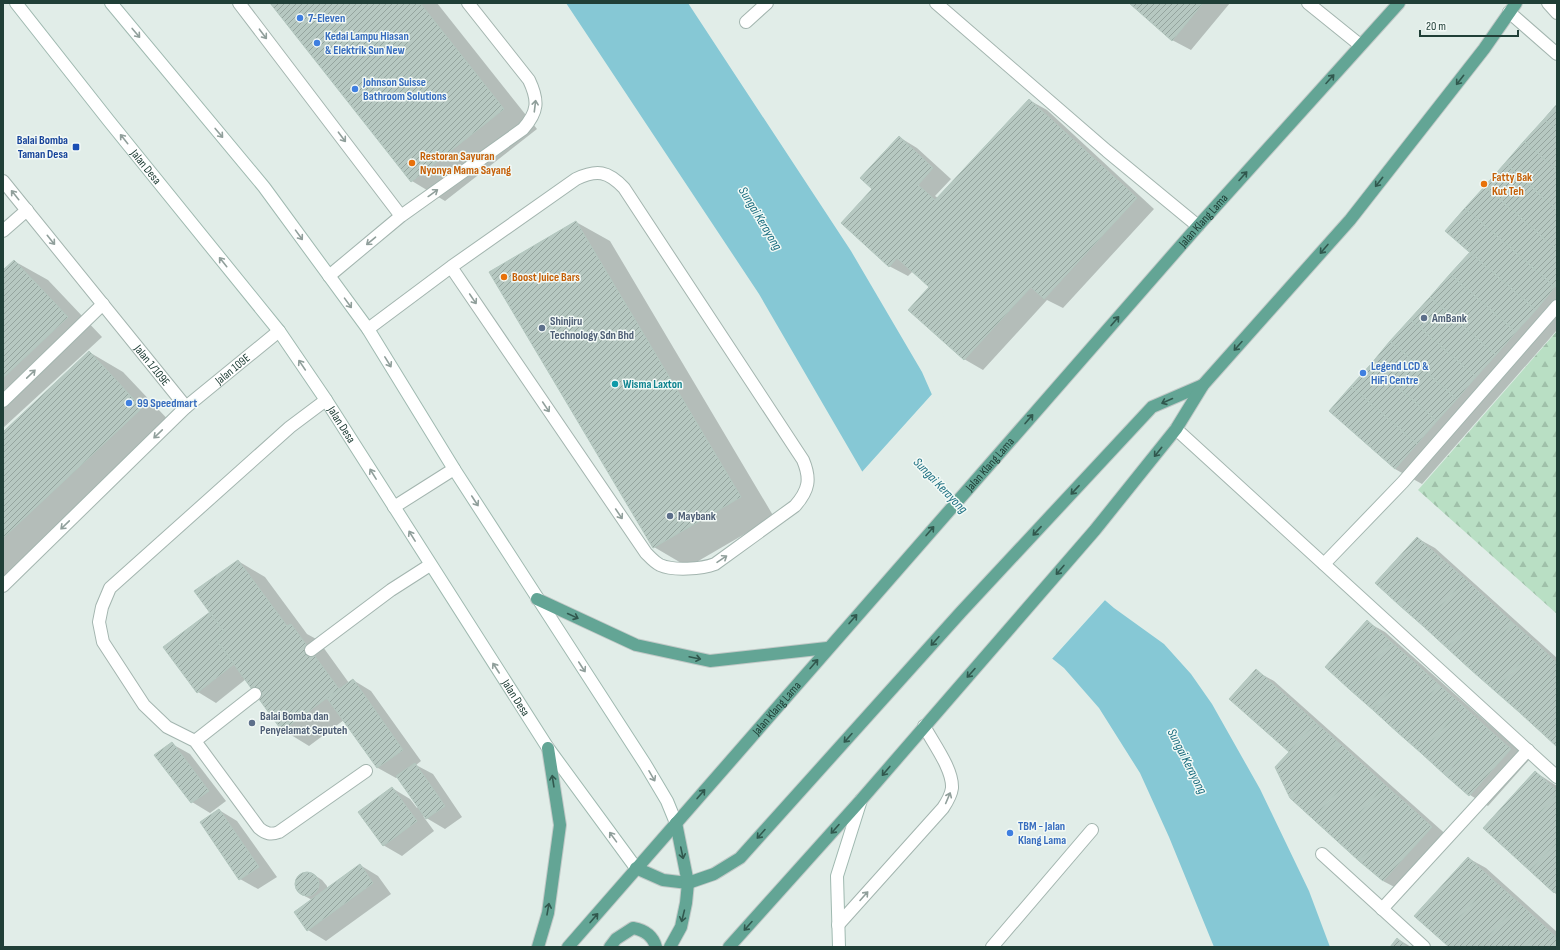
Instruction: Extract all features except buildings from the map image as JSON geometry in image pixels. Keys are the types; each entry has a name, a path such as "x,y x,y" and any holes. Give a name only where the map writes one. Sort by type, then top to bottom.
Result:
{"main road":[{"name":"Jalan Desa","path":"16,3 109,121 279,331 326,400 548,748 636,868"},
{"path":"111,3 264,187 368,329 454,469 645,764 667,801 676,823 688,883 686,903 680,927 670,947"},
{"path":"239,3 401,216"},
{"path":"329,276 401,216 523,129 532,119 536,106 535,92 529,80 468,3"},
{"path":"746,22 767,3"},
{"path":"936,3 1107,151 1198,226"},
{"path":"1308,3 1360,45"},
{"name":"Jalan Klang Lama","path":"568,947 827,648 1198,226 1398,3"},
{"path":"1548,3 1557,13"},
{"path":"730,947 861,800 1095,530 1176,429 1203,385 1350,220 1484,49 1513,7 1557,54"},
{"path":"368,329 451,267 576,178 588,173 602,173 614,178 624,188 802,460 808,478 808,484 803,496 795,506 715,564 702,567 675,568 658,564 646,553 451,267"},
{"name":"Jalan 1/109E","path":"3,180 186,407"},
{"path":"3,231 27,210"},
{"path":"3,401 103,304"},
{"path":"1324,564 1403,482 1557,306"},
{"name":"Jalan 109E","path":"186,407 279,331"},
{"path":"636,868 663,880 688,883 714,874 740,858 961,612 1152,407 1203,385"},
{"path":"326,400 290,427 110,588 102,607 98,622 103,642 144,705 167,726 195,741 259,828 265,833 273,834 279,832 366,771"},
{"path":"3,586 186,407"},
{"path":"1176,429 1557,777"},
{"path":"394,507 454,469"},
{"path":"311,650 391,590 430,565"},
{"path":"537,599 636,645 710,661 827,648"},
{"path":"195,741 255,694"},
{"path":"838,925 943,808 949,799 952,789 948,769 924,726"},
{"path":"538,947 548,913 560,825 548,748"},
{"path":"1382,909 1528,750"},
{"path":"839,947 837,876 861,800"},
{"path":"992,947 1092,830"},
{"path":"1322,854 1424,947"},
{"path":"610,947 616,939 633,928 641,930 650,936 656,947"}],"green space":[{"path":"1557,331 1557,614 1418,490"}],"water":[{"name":"Sungai Kerayong","path":"566,3 688,3 851,251 922,372 944,422 960,450 1008,509 1055,557 1114,608 1164,644 1191,674 1212,704 1260,789 1309,891 1330,947 1214,947 1169,837 1140,773 1099,708 1064,668 995,613 866,478 759,294"}],"pier":[{"path":"933,393 946,421 962,449 1009,507 1056,556 1106,599 1051,660 994,614 905,533 861,473"}],"place":[{"name":"7-Eleven","path":"300,18"},
{"name":"Kedai Lampu Hiasan & Elektrik Sun New","path":"317,43"},
{"name":"Johnson Suisse Bathroom Solutions","path":"355,89"},
{"name":"Balai Bomba Taman Desa","path":"76,147"},
{"name":"Restoran Sayuran Nyonya Mama Sayang","path":"412,163"},
{"name":"Fatty Bak Kut Teh","path":"1484,184"},
{"name":"Boost Juice Bars","path":"504,277"},
{"name":"AmBank","path":"1424,318"},
{"name":"Shinjiru Technology Sdn Bhd","path":"542,328"},
{"name":"Legend LCD & HiFi Centre","path":"1363,373"},
{"name":"Wisma Laxton","path":"615,384"},
{"name":"99 Speedmart","path":"129,403"},
{"name":"Maybank","path":"670,516"},
{"name":"Balai Bomba dan Penyelamat Seputeh","path":"252,723"},
{"name":"TBM - Jalan Klang Lama","path":"1010,833"}]}
